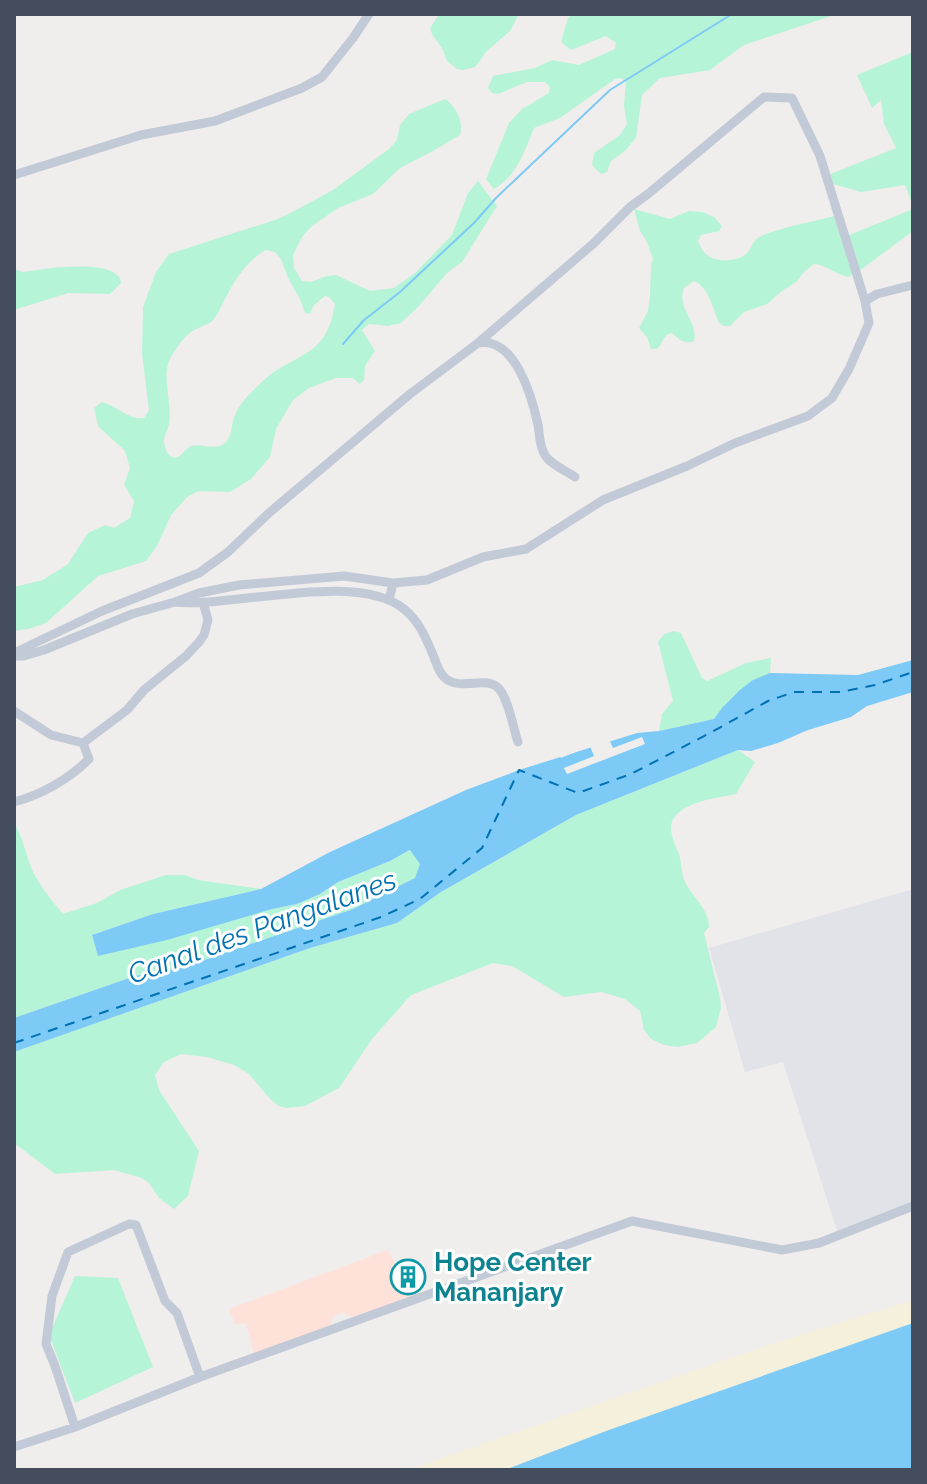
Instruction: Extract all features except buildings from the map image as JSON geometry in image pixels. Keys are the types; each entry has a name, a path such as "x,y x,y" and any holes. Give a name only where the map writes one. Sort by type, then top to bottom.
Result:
{"street":[{"path":"14,175 141,135 215,121 302,88 322,77 369,14"},
{"path":"764,97 792,98 820,156 869,323 849,369 832,398 808,416 735,443 603,500 526,549 483,557 427,580 393,583 344,576 239,585 199,593 132,614 44,650 24,656 14,655 102,611 199,573 228,552 269,513 410,394 478,343 593,244 630,207 764,97"},
{"path":"865,301 877,294 913,285"},
{"path":"478,343 488,341 502,347 525,380 539,428 539,442 546,458 575,477"},
{"path":"389,600 393,583"},
{"path":"175,602 194,604 346,591 389,600 417,622 441,675 448,681 457,684 492,683 499,688 518,742"},
{"path":"83,743 127,710 144,690 199,642 208,620 203,602"},
{"path":"14,711 51,735 83,743"},
{"path":"14,802 33,797 79,769 89,759 83,743"},
{"path":"14,1447 632,1221 782,1250 819,1243 913,1206"},
{"path":"75,1427 46,1344 52,1296 68,1252 129,1224 136,1225 165,1301 177,1313 200,1377"}],"shaded area":[{"path":"913,889 913,1203 838,1234 783,1062 745,1072 709,948"},
{"path":"388,1250 395,1264 407,1260 420,1293 353,1318 343,1313 333,1316 330,1327 254,1354 246,1323 235,1324 229,1309"}],"green space":[{"path":"439,14 519,14 510,31 486,52 475,67 463,70 447,61 432,34 430,28"},
{"path":"572,14 837,14 744,45 710,70 660,78 642,95 636,137 626,150 611,161 607,172 601,174 592,165 594,153 620,135 627,124 624,106 626,81 615,79 560,118 534,128 514,170 494,189 486,179 509,123 522,109 549,93 550,87 545,82 527,82 498,94 492,93 488,88 493,76 535,68 552,60 579,65 615,49 616,43 606,36 571,50 561,42"},
{"path":"913,52 913,206 905,185 861,192 833,184 828,175 896,148 884,124 881,100 872,108 857,75"},
{"path":"445,99 458,115 460,135 400,168 373,194 338,208 312,226 293,255 294,268 302,281 311,282 336,275 370,291 394,288 415,273 452,235 468,193 478,181 497,206 462,262 447,273 401,323 388,326 369,324 362,330 375,351 365,366 364,380 360,384 353,378 336,378 309,388 293,400 276,429 270,457 251,479 230,492 198,491 187,497 171,515 157,546 146,561 98,576 46,623 14,631 14,587 43,580 68,564 88,533 105,525 114,528 130,518 134,501 124,485 130,468 125,451 98,426 94,408 102,402 138,418 144,418 149,410 142,354 143,307 156,272 169,254 278,219 333,190 389,149 397,140 400,125 409,114","holes":["266,250 275,252 305,313 310,314 314,305 325,296 335,304 325,335 317,345 275,371 248,396 236,413 226,442 213,447 191,446 180,456 172,457 164,441 170,416 167,373 171,357 187,335 213,320 247,266"]},
{"path":"634,209 670,219 689,211 714,217 722,226 719,231 701,235 698,241 708,256 724,260 745,255 754,241 766,234 834,216 852,274 844,276 814,264 767,304 744,312 730,326 719,323 707,293 694,281 684,288 682,296 695,334 694,341 684,342 672,333 657,349 651,349 647,337 639,328 648,311 653,259"},
{"path":"913,209 913,231 859,271 847,236"},
{"path":"59,267 108,270 120,278 121,283 110,294 68,293 14,310 14,269 23,272"},
{"path":"674,631 681,633 702,678 707,681 746,663 771,658 770,673 739,692 714,719 659,731 662,714 673,701 658,642 664,634"},
{"path":"738,750 755,762 736,794 696,803 672,821 671,830 684,881 708,921 709,927 704,933 720,998 716,1027 697,1043 678,1047 651,1039 644,1030 640,1011 625,999 601,992 564,997 512,966 493,963 411,995 372,1039 339,1088 305,1106 279,1106 249,1074 234,1065 181,1054 164,1062 155,1075 159,1090 199,1151 188,1196 174,1209 159,1198 142,1178 114,1170 55,1174 14,1143 14,1052 310,948 397,923 441,892 576,815"},
{"path":"14,823 33,872 63,914 166,875 185,875 198,880 261,889 153,914 92,935 98,956 297,904 411,850 420,864 416,878 353,909 184,967 135,976 14,1018"},
{"path":"75,1276 118,1278 153,1367 75,1403 49,1335"}],"sand":[{"path":"913,1300 913,1348 553,1470 408,1470 765,1346"}],"water":[{"path":"913,660 913,692 867,706 851,717 778,743 751,751 738,750 576,815 441,892 397,923 310,948 14,1052 14,1018 135,976 184,967 353,909 415,878 420,864 410,850 297,904 98,956 92,935 153,914 261,889 330,852 466,790 519,770 637,733 714,719 740,690 770,673 858,675"},
{"path":"913,1323 913,1470 505,1470 606,1431"}],"pier":[{"path":"611,737 613,748 642,737 645,744 567,774 564,768 594,756 590,746 561,758 559,754"}],"waterway":[{"path":"343,344 364,320 400,292 475,222 496,198 610,90 732,14"}],"ferry route":[{"path":"14,1043 381,917 420,899 482,848 519,770 578,793 631,774 768,701 794,692 841,692 913,672"}],"place":[{"name":"Hope Center Mananjary","path":"408,1277"}],"water label":[{"name":"Canal des Pangalanes","path":"262,927"}]}
